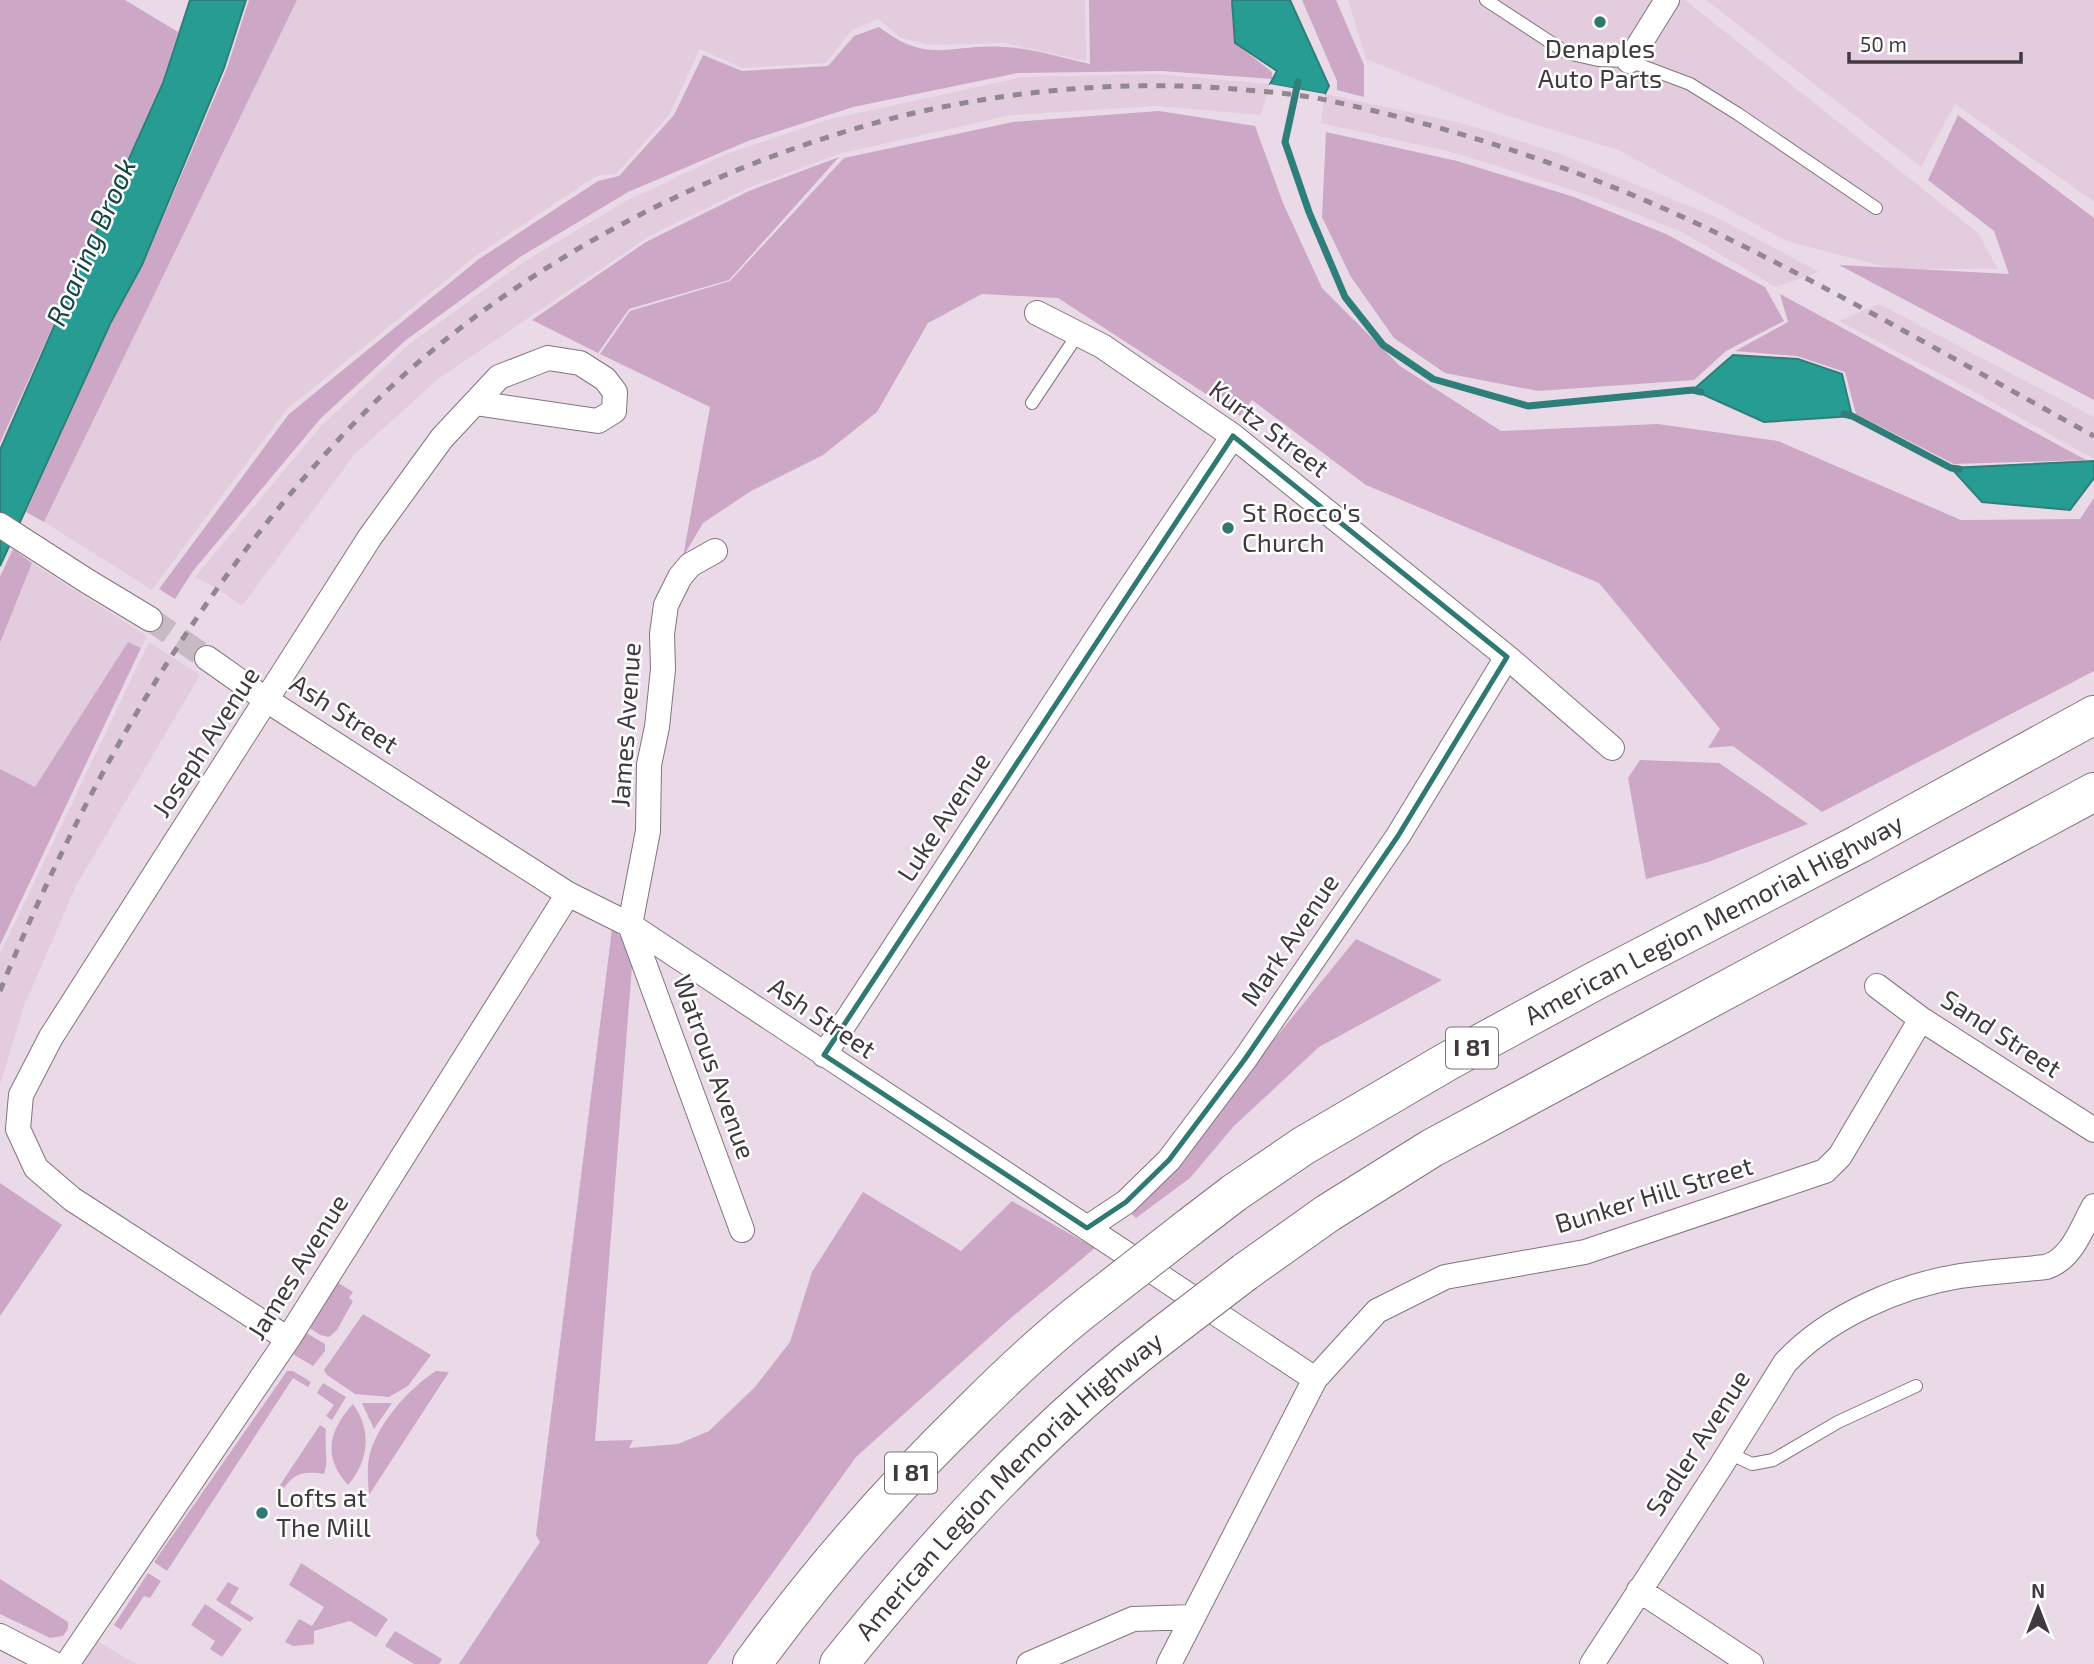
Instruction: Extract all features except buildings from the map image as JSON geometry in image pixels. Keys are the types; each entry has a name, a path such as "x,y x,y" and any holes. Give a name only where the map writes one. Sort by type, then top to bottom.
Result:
{"highway":[{"name":"American Legion Memorial Highway","path":"752,1664 808,1592 917,1466 1033,1350 1234,1193 1303,1146 1377,1102 1593,982 1859,844 2094,715"},
{"name":"American Legion Memorial Highway","path":"839,1664 935,1549 1003,1477 1093,1392 1245,1272 1328,1213 1432,1148 2094,792"}],"street":[{"path":"1629,61 1667,0"},
{"name":"Kurtz Street","path":"1037,313 1102,346 1233,436 1507,657 1612,748"},
{"name":"Joseph Avenue","path":"288,1339 72,1199 36,1168 18,1129 21,1096 51,1037 268,701 370,537 442,438 499,377 548,358 580,363 605,379 615,392 614,411 598,421 475,403"},
{"name":"Luke Avenue","path":"824,1055 1114,612 1233,436"},
{"path":"9,530 150,619"},
{"name":"James Avenue","path":"630,925 648,831 649,765 657,727 666,605 680,576 690,565 715,551"},
{"name":"Ash Street","path":"206,657 268,701 568,894 630,925 1315,1379"},
{"name":"Mark Avenue","path":"1087,1228 1126,1202 1169,1160 1245,1059 1398,836 1507,657"},
{"name":"James Avenue","path":"68,1664 288,1339 568,894"},
{"name":"Watrous Avenue","path":"630,925 742,1230"},
{"name":"Sand Street","path":"1877,986 1922,1019 2094,1130"},
{"name":"Bunker Hill Street","path":"1315,1379 1377,1311 1445,1277 1585,1252 1825,1171 1840,1156 1922,1019"},
{"name":"Sadler Avenue","path":"1592,1664 1785,1363 1798,1348 1836,1321 1893,1294 1959,1276 2056,1264 2071,1249 2094,1206"},
{"path":"1169,1664 1315,1379"},
{"path":"1639,1590 1751,1664"},
{"path":"1029,1664 1133,1619 1193,1617"},
{"path":"0,1636 54,1664"}],"lane":[{"path":"1486,0 1567,53 1598,60 1629,61 1690,84 1876,208"},
{"path":"1032,403 1078,334"},
{"path":"1729,1454 1752,1464 1773,1460 1838,1422 1916,1386"}],"highlighted area":[{"path":"1233,436 1507,657 1398,836 1245,1059 1169,1160 1126,1202 1087,1228 824,1055"}],"shaded area":[{"path":"0,0 125,0 178,32 162,83 0,443"},
{"path":"190,0 246,0 224,68 142,265 110,324 0,566 0,450 163,83"},
{"path":"249,0 297,0 44,522 26,512 111,324 143,265 227,68"},
{"path":"297,0 1085,0 1086,61 1003,43 930,45 901,38 878,19 851,31 826,63 742,68 700,49 669,115 616,174 596,176 477,255 286,410 152,590 44,522"},
{"path":"1089,0 1229,0 1233,2 1235,43 1272,72 1272,79 1162,71 1018,73 853,107 748,141 628,192 520,257 406,340 321,418 193,571 175,599 159,589 289,414 479,259 598,181 619,176 674,115 703,55 742,71 828,66 854,36 879,27 912,46 927,49 1015,48 1090,64"},
{"path":"1232,0 1290,0 1329,86 1325,94 1270,84 1277,71 1235,43"},
{"path":"1302,0 1336,0 1364,65 1364,97 1337,90 1337,81"},
{"path":"1348,0 1685,0 1978,233 1998,269 1893,269 1787,241 1618,150 1505,115 1366,59"},
{"path":"1706,0 2094,0 2094,202 1955,104 1921,167"},
{"path":"1155,74 1270,84 1261,115 1156,106 1012,115 842,153 750,187 648,237 438,379 354,455 242,606 195,577 322,425 412,342 525,261 626,201 726,154 827,120 1022,77"},
{"path":"1325,94 1461,123 1558,153 1716,217 1819,272 1776,287 1682,232 1582,193 1455,153 1321,123"},
{"path":"1159,111 1255,126 1283,203 1322,288 1400,366 1501,431 1658,424 1778,441 1961,520 2080,519 2094,498 2094,671 1822,812 1733,746 1708,748 1720,729 1599,583 1366,485 1252,400 1240,416 1058,298 982,294 928,323 877,412 823,455 751,491 703,523 683,557 710,407 600,354 630,311 730,281 844,158 1013,122"},
{"path":"1958,115 2094,218 2094,400 1839,265 2009,274 1994,231 1928,180"},
{"path":"1326,132 1457,161 1574,197 1666,234 1765,287 1784,321 1726,351 1694,380 1538,391 1445,373 1394,338 1351,277 1322,217"},
{"path":"839,157 729,280 629,309 598,353 532,320 646,242 749,191"},
{"path":"1780,294 2086,460 1954,464 1856,414 1845,372 1797,356 1735,351 1788,322"},
{"path":"1879,304 2094,417 2094,459 1839,321"},
{"path":"1733,355 1798,359 1842,374 1852,416 1764,422 1693,390"},
{"path":"2094,461 2094,478 2070,510 1982,502 1951,468"},
{"path":"13,549 32,563 0,643 0,577"},
{"path":"32,563 147,636 141,648 128,642 35,787 0,769 0,643"},
{"path":"128,642 141,648 0,945 0,769 35,787"},
{"path":"149,642 200,675 76,886 24,1006 0,1085 0,954"},
{"path":"1640,760 1719,763 1808,824 1708,862 1646,879 1628,778"},
{"path":"612,929 631,945 632,966 595,1441 633,1440 629,1448 678,1444 709,1431 755,1387 790,1342 812,1272 863,1192 961,1251 1012,1201 1095,1248 1012,1317 856,1457 707,1664 459,1664 540,1542 536,1535"},
{"path":"1356,939 1442,980 1319,1047 1234,1126 1190,1178 1136,1218 1126,1209 1176,1160"},
{"path":"0,1183 62,1225 0,1316"},
{"path":"337,1282 353,1292 349,1298 353,1301 337,1330 329,1337 320,1335 308,1327"},
{"path":"363,1314 431,1355 408,1386 389,1397 355,1394 327,1375 324,1370"},
{"path":"305,1332 325,1344 325,1351 313,1366 291,1353"},
{"path":"287,1371 293,1371 311,1382 308,1387 293,1378 167,1571 154,1562"},
{"path":"436,1371 449,1372 369,1495 369,1457 379,1432 405,1397"},
{"path":"323,1383 346,1397 332,1420 326,1416 334,1405 317,1393"},
{"path":"362,1403 392,1403 374,1429"},
{"path":"353,1404 363,1424 366,1445 360,1466 348,1485 334,1464 332,1444 338,1424"},
{"path":"320,1425 326,1429 324,1474 301,1474 284,1488 280,1485"},
{"path":"301,1563 388,1619 376,1637 350,1621 314,1631 314,1644 293,1646 285,1642 299,1619 312,1626 324,1607 289,1585"},
{"path":"148,1573 161,1581 150,1598 144,1596 121,1630 114,1625"},
{"path":"0,1579 68,1622 68,1629 63,1636 50,1638 0,1614"},
{"path":"228,1582 239,1588 230,1603 254,1618 250,1622 216,1600"},
{"path":"205,1604 242,1629 222,1657 210,1649 215,1641 191,1625"},
{"path":"395,1631 442,1659 439,1664 414,1664 385,1646"},
{"path":"87,1635 136,1664 69,1664"}],"pier":[{"path":"1270,84 1325,94 1325,97 1269,88"}],"waterway":[{"name":"Roaring Brook","path":"1298,82 1285,142 1309,212 1345,297 1383,345 1433,379 1528,406 1693,390 1701,392"},
{"name":"Roaring Brook","path":"1844,414 1951,468 1959,469"}],"tunnel":[{"path":"150,619 207,658"}],"railway":[{"path":"0,991 72,832 157,679 205,606 257,535 313,468 373,404 429,353 491,306 556,262 624,223 695,188 768,158 841,133 914,113 991,98 1068,89 1184,86 1262,91 1313,98 1429,125 1582,175 1681,216 1821,286 2094,436"}],"place":[{"name":"Denaples Auto Parts","path":"1600,22"},
{"name":"St Rocco's Church","path":"1228,528"},
{"name":"Lofts at The Mill","path":"262,1513"}]}
